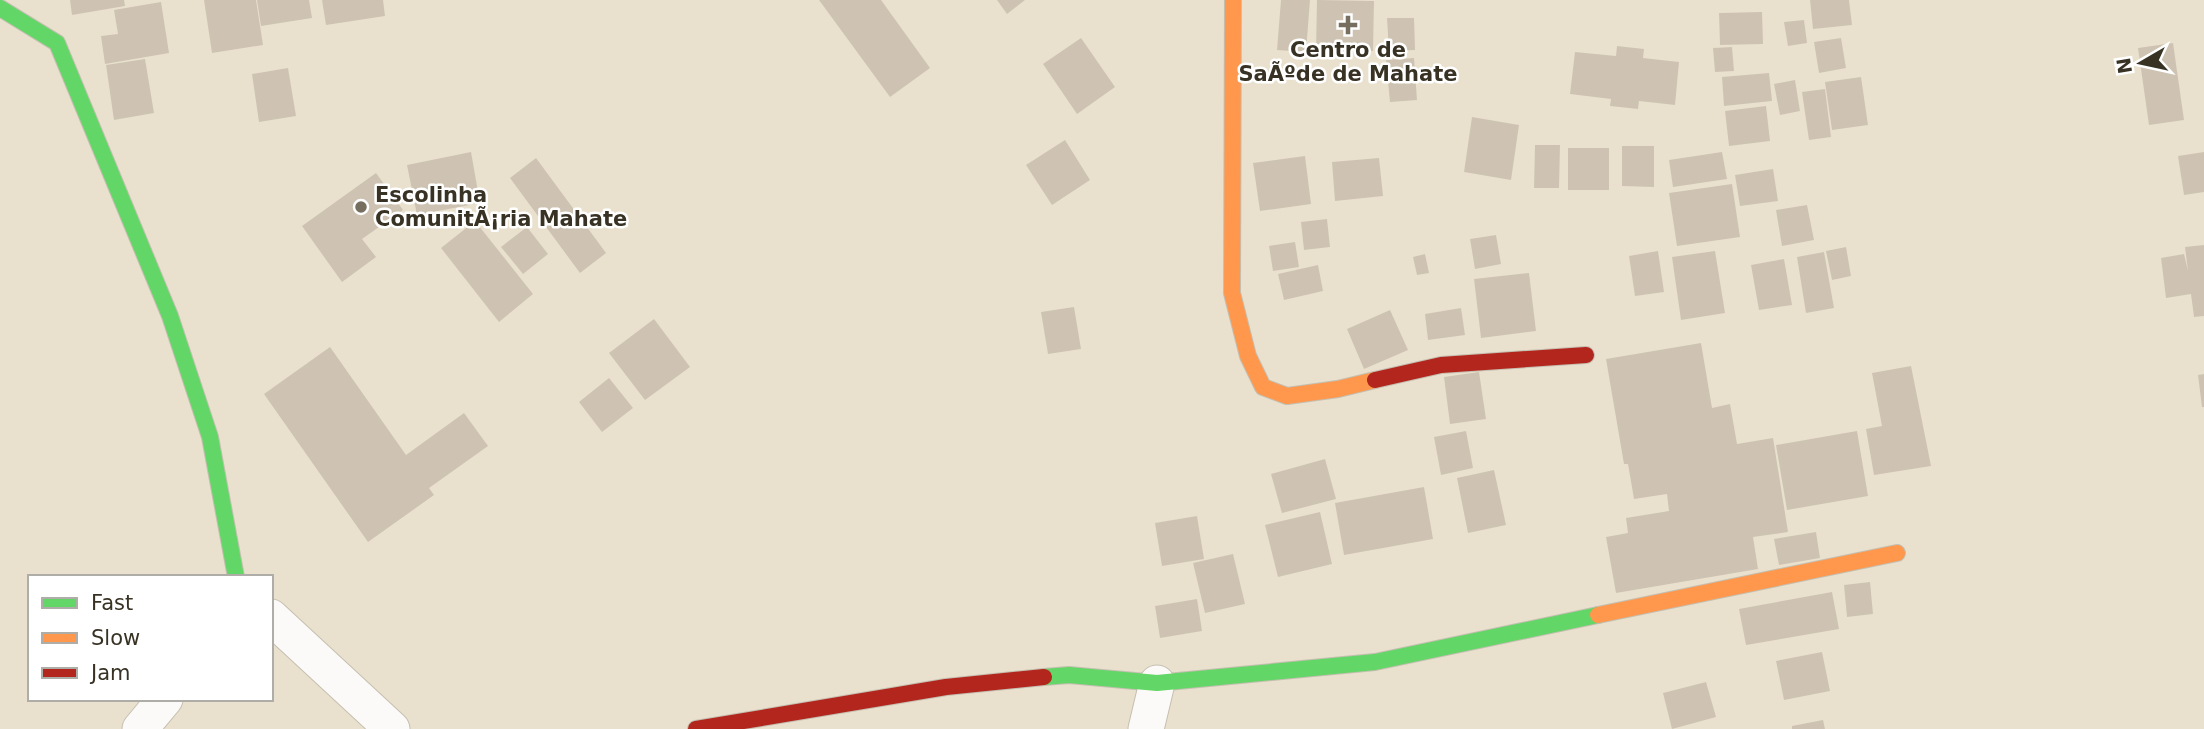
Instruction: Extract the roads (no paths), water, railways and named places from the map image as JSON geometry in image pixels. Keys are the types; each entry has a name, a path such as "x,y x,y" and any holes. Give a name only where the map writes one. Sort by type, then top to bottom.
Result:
{"street":[{"path":"1233,0 1233,293 1248,356 1262,387 1287,396 1338,389 1441,365 1586,355"},
{"path":"0,8 57,43 170,316 210,438 236,575"},
{"path":"696,729 946,687 1069,676 1157,683 1375,662 1897,553"},
{"path":"273,619 392,729"},
{"path":"1146,729 1157,683"},
{"path":"140,729 163,701"}],"place":[{"name":"Centro de SaÃºde de Mahate","path":"1348,25"},
{"name":"Escolinha ComunitÃ¡ria Mahate","path":"361,207"}]}
